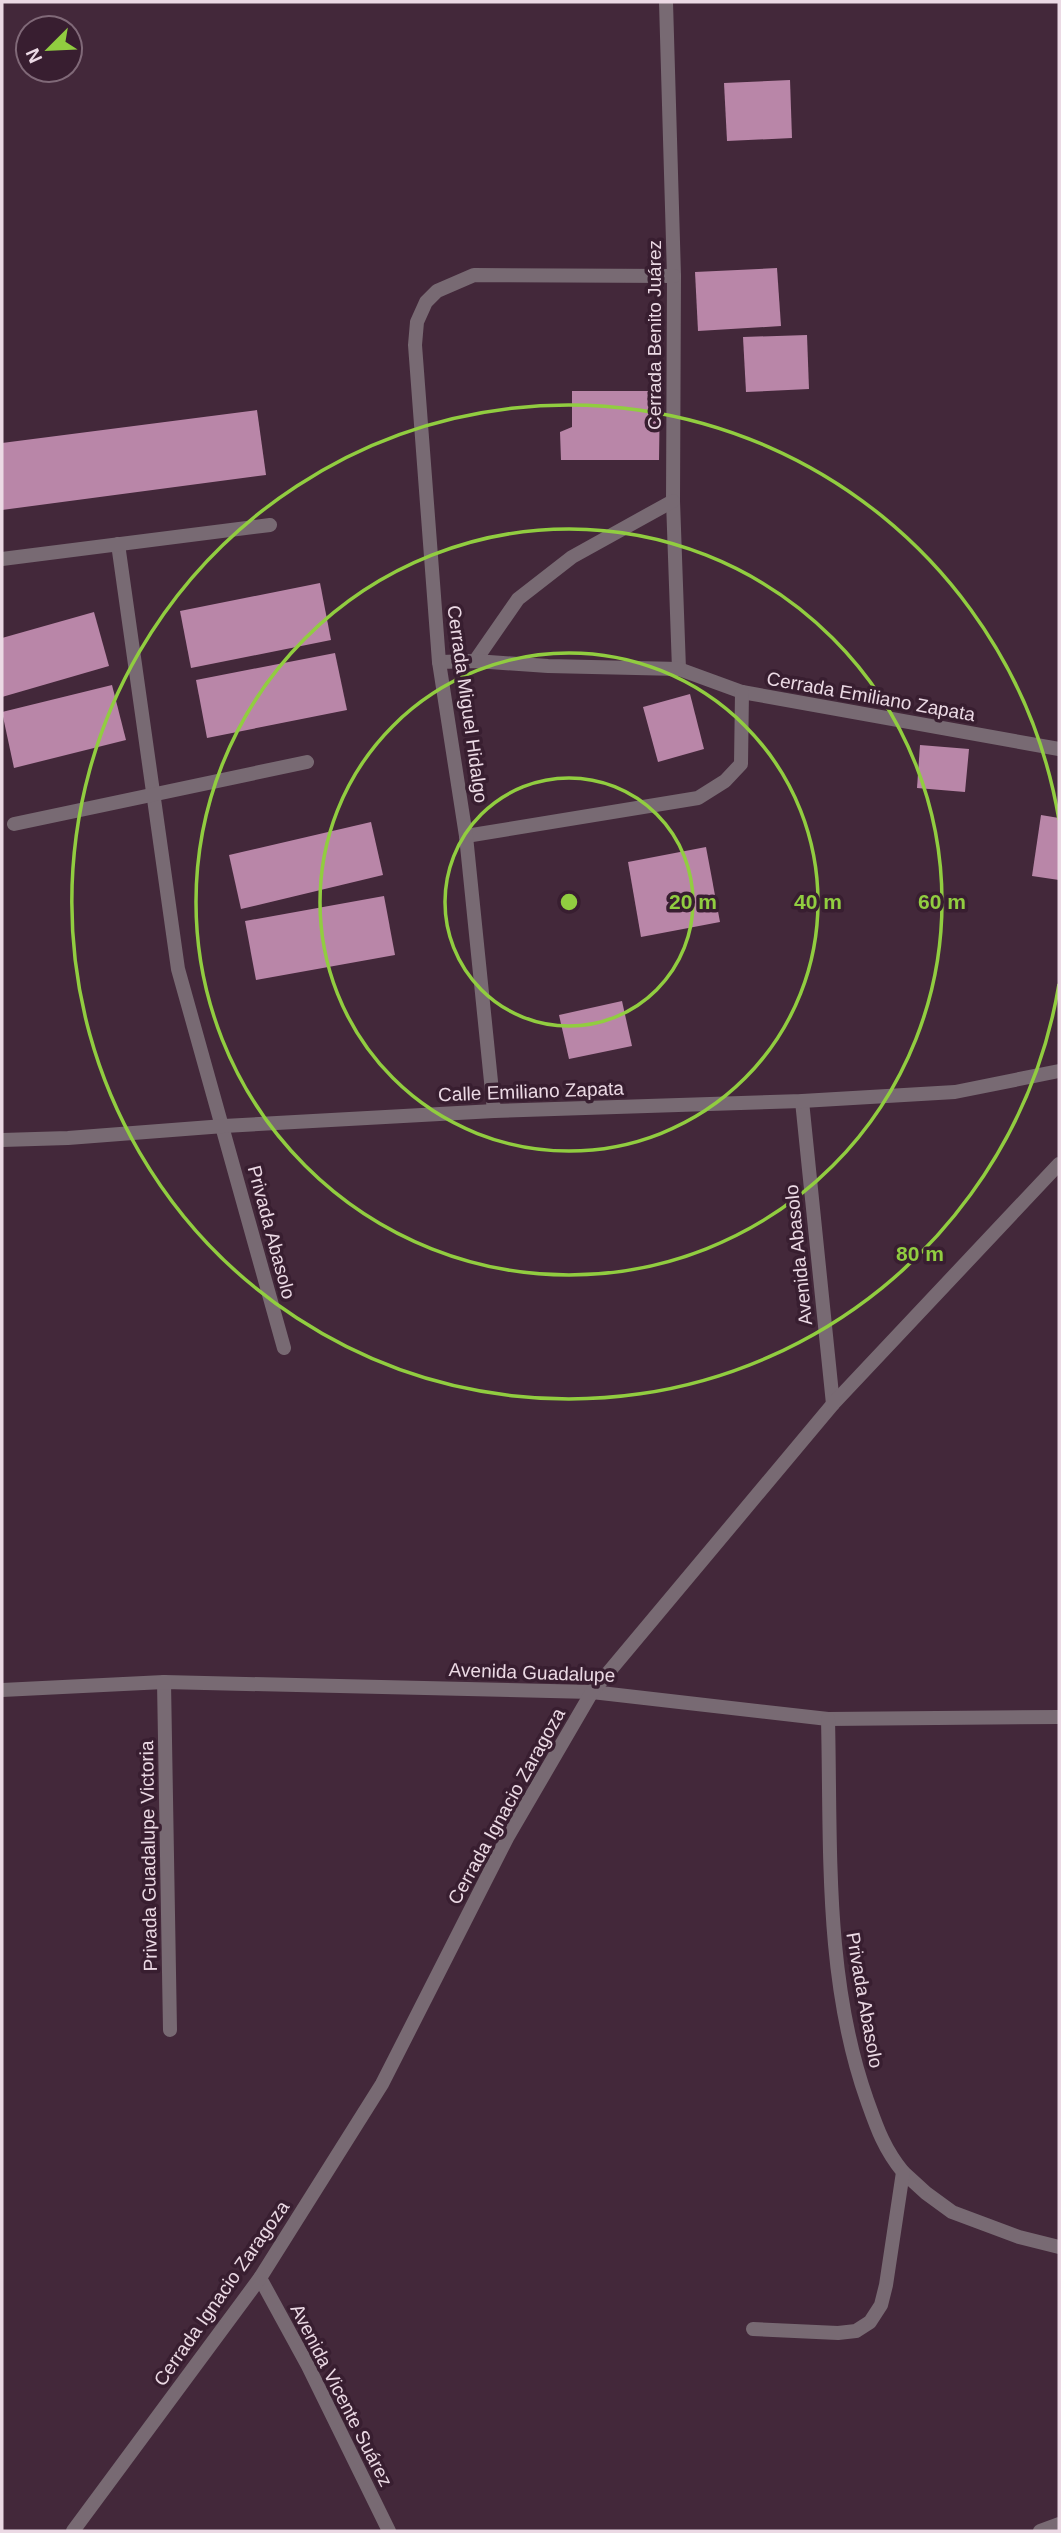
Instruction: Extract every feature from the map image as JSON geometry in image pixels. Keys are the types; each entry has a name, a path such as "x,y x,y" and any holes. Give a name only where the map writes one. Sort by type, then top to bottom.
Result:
{"street":[{"name":"Cerrada Benito Juárez","path":"666,2 674,276 673,501 679,669"},
{"name":"Cerrada Miguel Hidalgo","path":"494,1111 466,836 439,662 415,345 417,322 426,302 437,291 474,275 674,276"},
{"path":"475,661 518,599 572,557 673,501"},
{"path":"2,559 270,525"},
{"name":"Privada Abasolo","path":"118,544 178,969 284,1348"},
{"name":"Cerrada Emiliano Zapata","path":"439,662 679,669 742,692 1059,749"},
{"path":"466,836 698,797 725,781 741,764 742,692"},
{"path":"14,824 307,762"},
{"name":"Calle Emiliano Zapata","path":"2,1140 494,1111 802,1101 955,1092 1059,1071"},
{"name":"Avenida Abasolo","path":"802,1101 833,1404"},
{"name":"Cerrada Ignacio Zaragoza","path":"73,2531 260,2278 382,2084 507,1838 592,1692 833,1404 1059,1164"},
{"name":"Avenida Guadalupe","path":"2,1690 164,1682 592,1692 828,1719 1059,1717"},
{"name":"Privada Guadalupe Victoria","path":"164,1682 170,2030"},
{"name":"Privada Abasolo","path":"828,1719 832,1924 841,1993 856,2068 887,2152 902,2172 952,2212 1019,2237 1059,2247"},
{"path":"753,2329 838,2333 856,2330 870,2322 881,2305 886,2285 902,2172"},
{"name":"Avenida Vicente Suárez","path":"260,2278 308,2365 389,2531"},
{"path":"1040,2531 1059,2524"}],"building":[{"path":"790,80 792,138 727,141 724,83"},
{"path":"777,268 781,326 698,331 695,272"},
{"path":"807,335 809,389 746,392 743,337"},
{"path":"572,391 660,391 659,460 561,460 560,432 572,427"},
{"path":"257,410 266,475 2,510 2,443"},
{"path":"320,583 331,640 191,668 180,611"},
{"path":"94,612 109,666 2,697 2,638"},
{"path":"335,653 347,710 207,738 196,680"},
{"path":"112,685 126,740 14,768 2,712"},
{"path":"690,694 704,749 658,762 643,707"},
{"path":"920,745 969,749 965,792 917,788"},
{"path":"1041,815 1059,818 1059,880 1032,876"},
{"path":"371,822 383,875 241,909 229,855"},
{"path":"706,847 720,922 641,937 628,862"},
{"path":"384,896 395,955 256,980 245,921"},
{"path":"622,1001 632,1046 569,1059 559,1015"}]}
